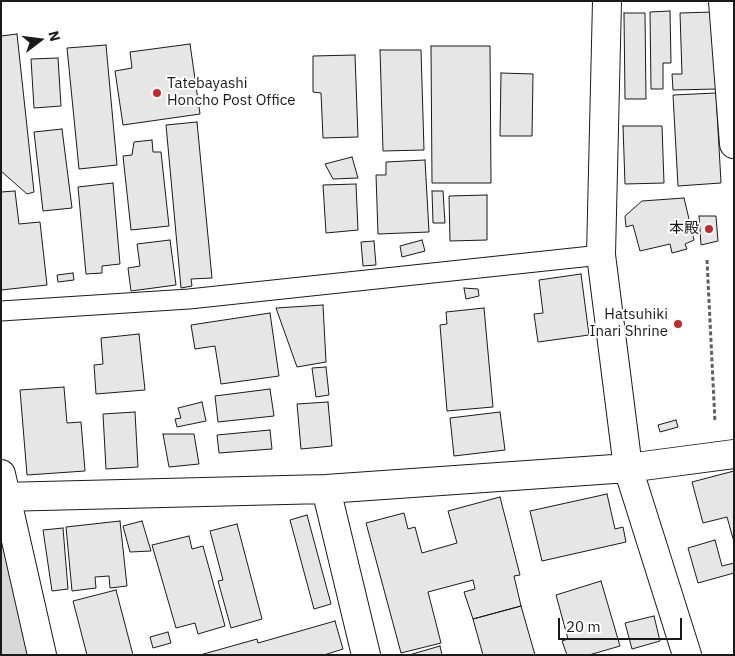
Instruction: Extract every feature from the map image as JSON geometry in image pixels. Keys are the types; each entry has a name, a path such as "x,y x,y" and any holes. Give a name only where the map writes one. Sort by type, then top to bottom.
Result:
{"street":[{"path":"607,1 601,255 628,468 687,655"},
{"path":"723,1 734,144"},
{"path":"42,655 3,489 326,489 628,468 725,455"},
{"path":"326,489 366,655"}],"lane":[{"path":"1,311 189,299 601,255"}],"path":[{"path":"707,260 725,455"}],"shaded area":[{"path":"1,531 29,655 1,655"}],"building":[{"path":"670,11 671,63 663,63 663,89 651,89 650,12"},
{"path":"714,12 716,89 673,90 672,74 682,74 680,13"},
{"path":"624,13 645,13 646,99 625,99"},
{"path":"17,34 34,192 27,194 1,171 1,36"},
{"name":"Tatebayashi Honcho Post Office","path":"190,44 200,114 123,125 115,71 132,68 130,52"},
{"path":"106,45 117,165 79,169 67,48"},
{"path":"431,46 490,46 491,183 432,183"},
{"path":"380,50 421,50 424,150 383,151"},
{"path":"355,55 358,137 323,138 321,93 313,92 313,56"},
{"path":"58,58 61,106 34,108 31,59"},
{"path":"501,73 533,74 532,136 500,136"},
{"path":"716,93 721,183 678,186 673,95"},
{"path":"197,122 212,278 191,279 192,286 181,288 166,125"},
{"path":"623,126 662,126 664,183 625,184"},
{"path":"62,129 72,208 43,211 34,132"},
{"path":"152,140 153,152 161,152 169,226 131,230 123,156 132,155 134,142"},
{"path":"352,157 358,178 333,179 325,164"},
{"path":"425,160 429,232 378,234 376,175 386,175 386,162"},
{"path":"113,183 120,264 102,266 102,273 86,274 78,187"},
{"path":"356,184 358,230 326,233 323,185"},
{"path":"15,191 19,224 40,222 47,285 1,290 1,192"},
{"path":"432,191 443,191 445,223 433,223"},
{"path":"487,195 487,240 450,241 449,196"},
{"path":"684,198 694,240 685,244 687,249 672,253 670,244 640,251 633,225 626,227 625,216 642,201"},
{"name":"本殿","path":"699,216 716,216 718,241 701,245"},
{"path":"170,240 176,285 131,291 128,268 140,266 137,244"},
{"path":"422,240 425,251 402,257 400,246"},
{"path":"374,241 376,265 363,266 361,242"},
{"path":"73,273 74,280 58,282 57,275"},
{"path":"581,274 589,335 538,342 534,314 543,313 539,280"},
{"path":"464,288 478,289 479,296 466,299"},
{"path":"323,305 326,362 297,367 276,308"},
{"path":"484,308 493,407 447,411 440,325 447,324 446,312"},
{"path":"270,313 279,376 221,384 215,346 195,349 191,325"},
{"path":"139,334 145,390 96,394 94,365 103,364 101,338"},
{"path":"326,367 329,395 316,397 312,368"},
{"path":"64,387 67,423 81,422 85,471 27,475 20,390"},
{"path":"270,389 274,416 218,422 215,396"},
{"path":"202,402 206,421 177,427 175,419 181,418 178,408"},
{"path":"328,402 332,446 301,449 297,404"},
{"path":"135,412 138,467 106,469 103,414"},
{"path":"500,412 505,450 454,456 450,418"},
{"path":"676,420 678,427 660,432 658,425"},
{"path":"270,430 272,449 219,453 217,435"},
{"path":"163,434 194,434 199,464 169,467"},
{"path":"734,471 734,542 727,517 703,523 692,482"},
{"path":"607,494 615,529 623,527 626,542 542,561 530,511"},
{"path":"500,497 520,575 514,576 521,606 473,619 464,592 475,589 473,580 428,592 441,643 401,653 366,523 404,513 408,529 415,527 422,553 457,543 448,511"},
{"path":"307,515 331,604 314,609 290,520"},
{"path":"120,521 127,586 110,588 109,576 95,577 96,588 72,591 66,527"},
{"path":"142,521 151,551 130,552 123,526"},
{"path":"237,524 262,619 231,628 218,581 223,580 210,531"},
{"path":"63,528 68,589 52,591 43,530"},
{"path":"189,536 192,549 203,546 225,626 198,634 195,623 176,628 152,545"},
{"path":"715,540 722,566 734,563 734,573 698,583 688,548"},
{"path":"601,581 620,646 589,655 567,655 562,641 568,639 556,595"},
{"path":"116,590 133,655 87,655 73,601"},
{"path":"521,606 535,655 483,655 473,619"},
{"path":"654,616 660,641 632,649 625,623"},
{"path":"335,621 343,649 324,655 200,655 257,639 258,643"},
{"path":"168,632 171,643 153,648 150,637"},
{"path":"440,646 442,655 409,655"}],"place":[{"name":"Tatebayashi Honcho Post Office","path":"157,93"},
{"name":"本殿","path":"709,229"},
{"name":"Hatsuhiki Inari Shrine","path":"678,324"}]}
